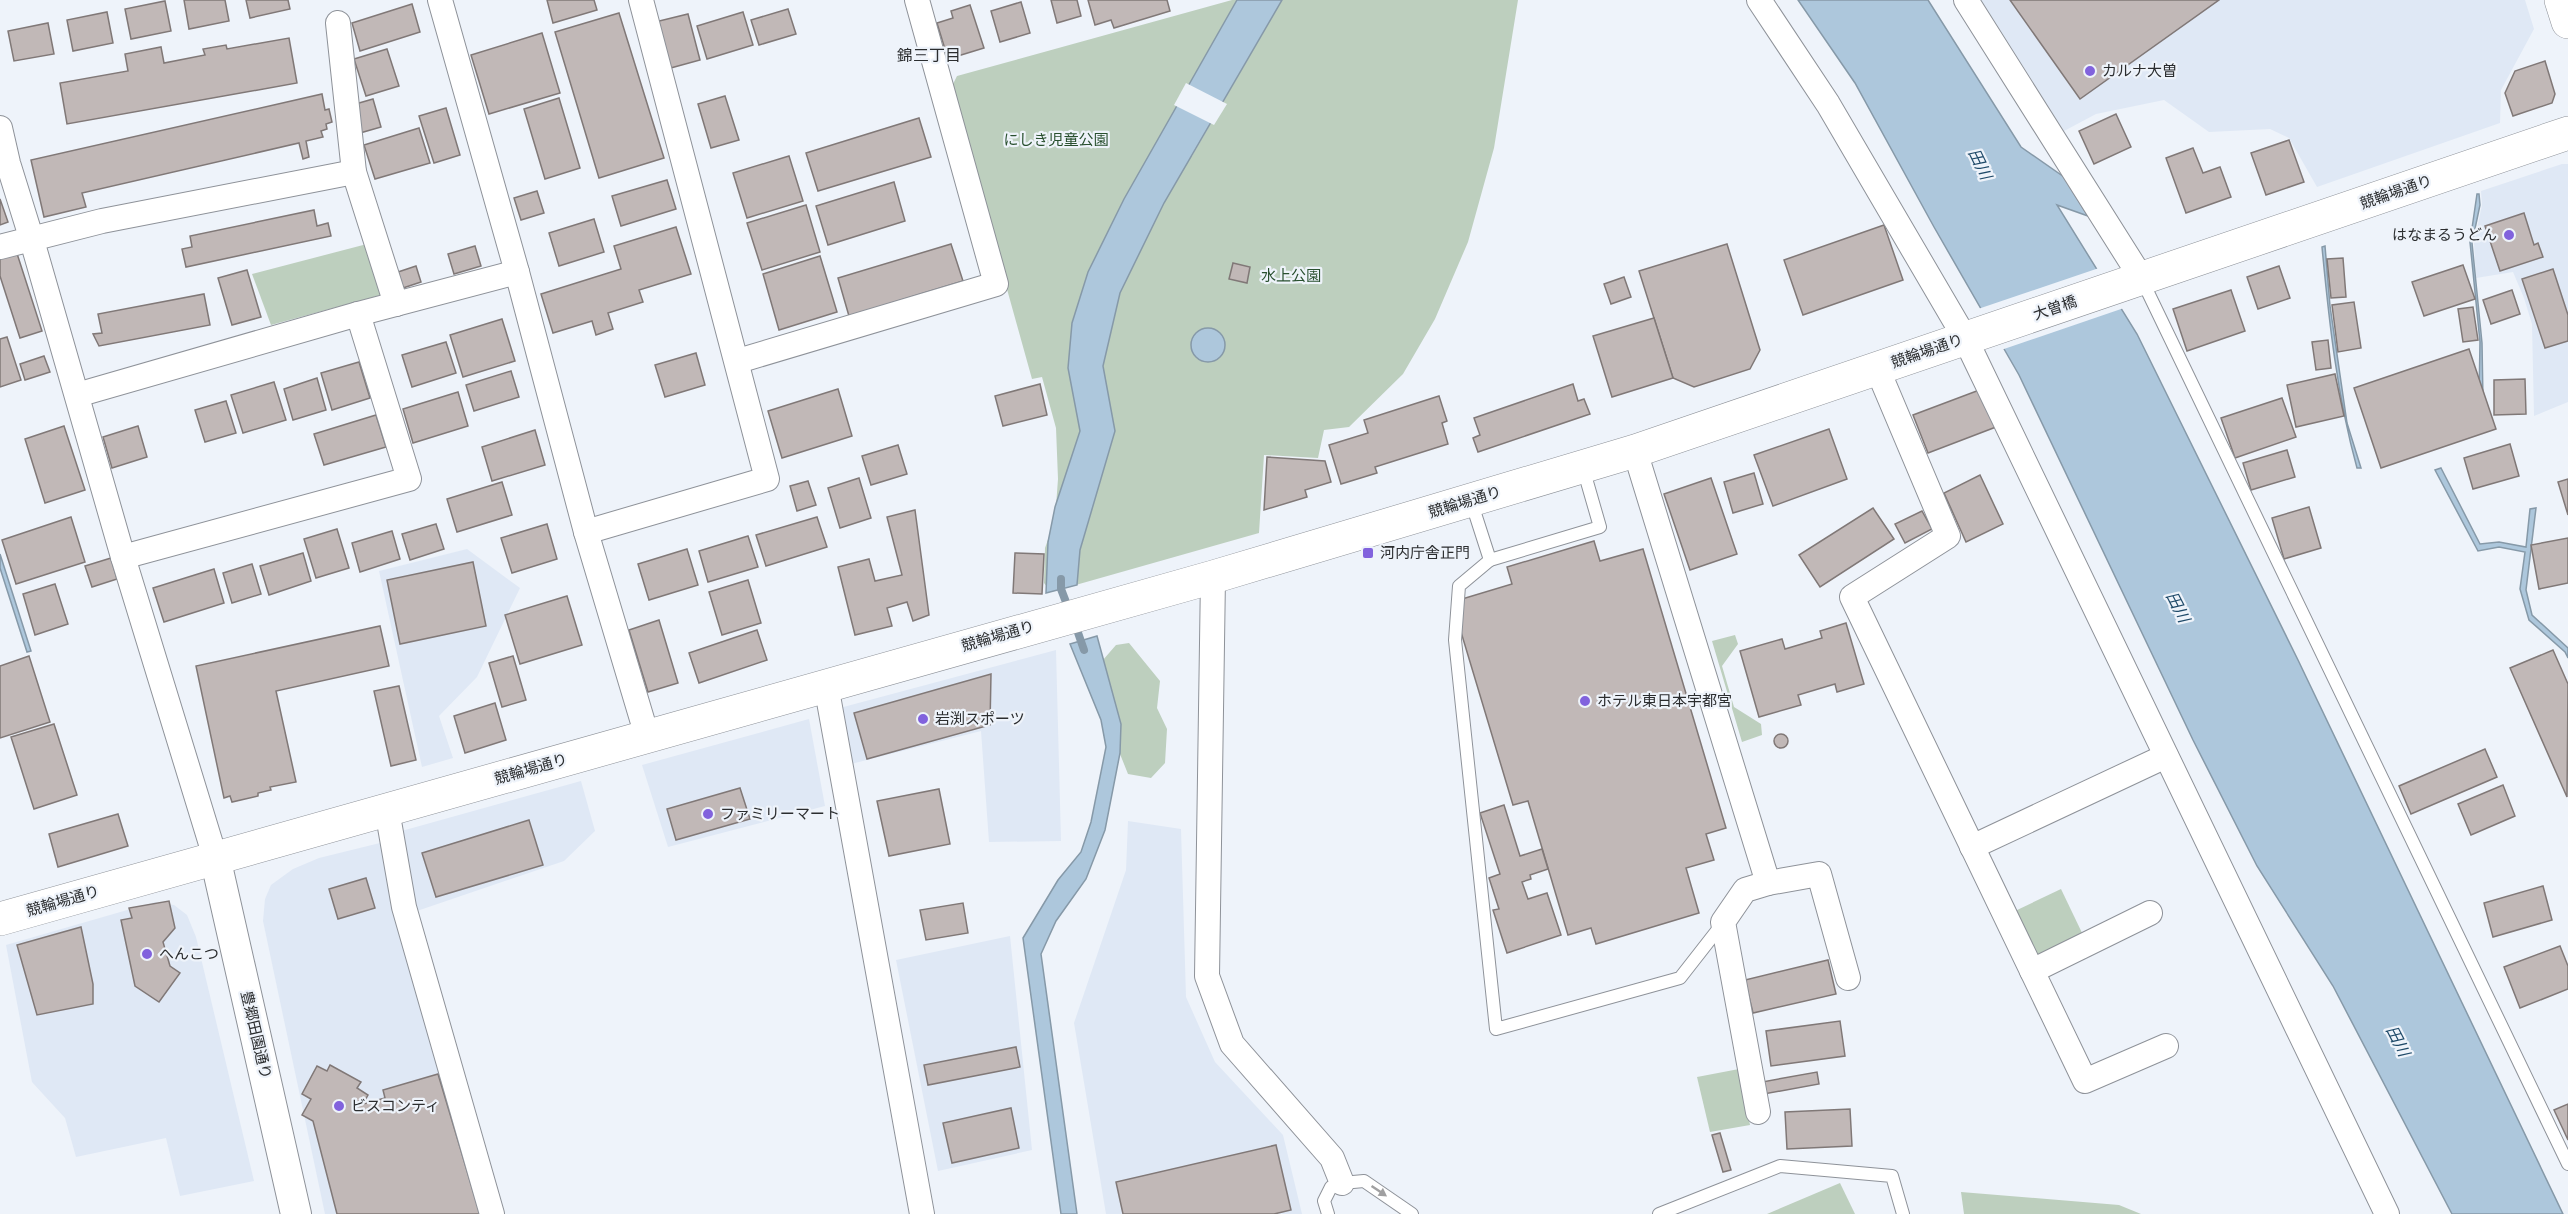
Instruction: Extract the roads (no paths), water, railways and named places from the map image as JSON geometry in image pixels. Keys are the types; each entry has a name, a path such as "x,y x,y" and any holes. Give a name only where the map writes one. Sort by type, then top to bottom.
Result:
{"main road":[{"path":"2561,0 2568,22"},
{"name":"競輪場通り","path":"2132,282 2568,133"},
{"name":"大曽橋","path":"1977,334 2132,282"},
{"name":"競輪場通り","path":"0,919 1055,620 1213,578 1635,452 1977,334"}],"street":[{"path":"440,0 517,272 586,531 647,736"},
{"path":"586,531 767,479 738,361 641,0"},
{"path":"738,361 996,284 917,0"},
{"path":"1759,0 1977,334 2166,756 2387,1214"},
{"path":"1966,0 2132,282"},
{"path":"338,23 354,172 396,304"},
{"path":"0,128 8,164 123,558 215,857"},
{"path":"0,247 31,237 102,221 354,172"},
{"path":"77,395 358,314 517,272"},
{"path":"123,558 409,479 358,314"},
{"path":"1877,368 1948,537 1852,597 2085,1081 2166,1046"},
{"path":"1635,452 1768,883"},
{"path":"1213,578 1207,976 1232,1044 1332,1158 1342,1183"},
{"path":"826,685 922,1214"},
{"path":"1972,847 2166,756"},
{"path":"387,810 404,908 492,1214"},
{"name":"豊郷田園通り","path":"215,857 296,1214"},
{"path":"1758,1112 1723,922 1745,890 1768,883 1819,874 1848,978"},
{"path":"2032,971 2150,913"}],"lane":[{"path":"2132,282 2568,1164"},
{"path":"1582,467 1600,527 1490,560 1459,586 1455,640 1496,1029 1680,978 1723,922"},
{"path":"1471,500 1490,560"},
{"path":"1659,1214 1780,1166 1892,1176 1903,1214"},
{"path":"1328,1214 1324,1201 1331,1187 1342,1183 1364,1181 1412,1214"}],"water":[{"path":"1237,0 1282,0 1164,203 1120,293 1103,366 1115,431 1080,550 1077,585 1046,593 1048,542 1055,507 1080,431 1068,368 1072,323 1088,272 1124,199"},
{"name":"田川","path":"1798,0 1928,0 2021,147 2064,177 2088,216 2057,205 2137,334 2298,660 2563,1214 2452,1214 2333,986 2257,866 2193,740 2019,375 1855,83"},
{"path":"2477,194 2479,194 2480,205 2472,243 2482,343 2483,401 2479,400 2480,342 2470,242"},
{"path":"2325,246 2330,306 2347,423 2361,468 2357,468 2350,441 2339,386 2322,247"},
{"path":"1208,328 1220,333 1225,345 1220,357 1208,362 1196,357 1191,345 1196,333"},
{"path":"2441,468 2480,544 2499,542 2526,547 2530,509 2536,508 2526,590 2532,615 2568,648 2568,658 2565,652 2529,620 2520,589 2525,552 2499,547 2478,551 2435,470"},
{"path":"0,554 31,651 27,652 0,568"},
{"path":"1097,636 1121,724 1120,753 1105,830 1086,879 1056,921 1041,954 1077,1214 1061,1214 1023,938 1058,880 1081,852 1091,822 1106,747 1101,720 1070,644"}],"waterway":[{"path":"1061,579 1061,589 1069,610"},
{"path":"1075,624 1084,650"}],"place":[{"name":"カルナ大曽","path":"2090,71"},
{"name":"はなまるうどん","path":"2509,235"},
{"name":"河内庁舎正門","path":"1368,553"},
{"name":"ホテル東日本宇都宮","path":"1585,701"},
{"name":"岩渕スポーツ","path":"923,719"},
{"name":"ファミリーマート","path":"708,814"},
{"name":"へんこつ","path":"147,954"},
{"name":"ビスコンティ","path":"339,1106"}],"district":[{"name":"錦三丁目","path":"929,55"}],"park label":[{"name":"にしき児童公園","path":"1056,140"},
{"name":"水上公園","path":"1291,276"}]}
